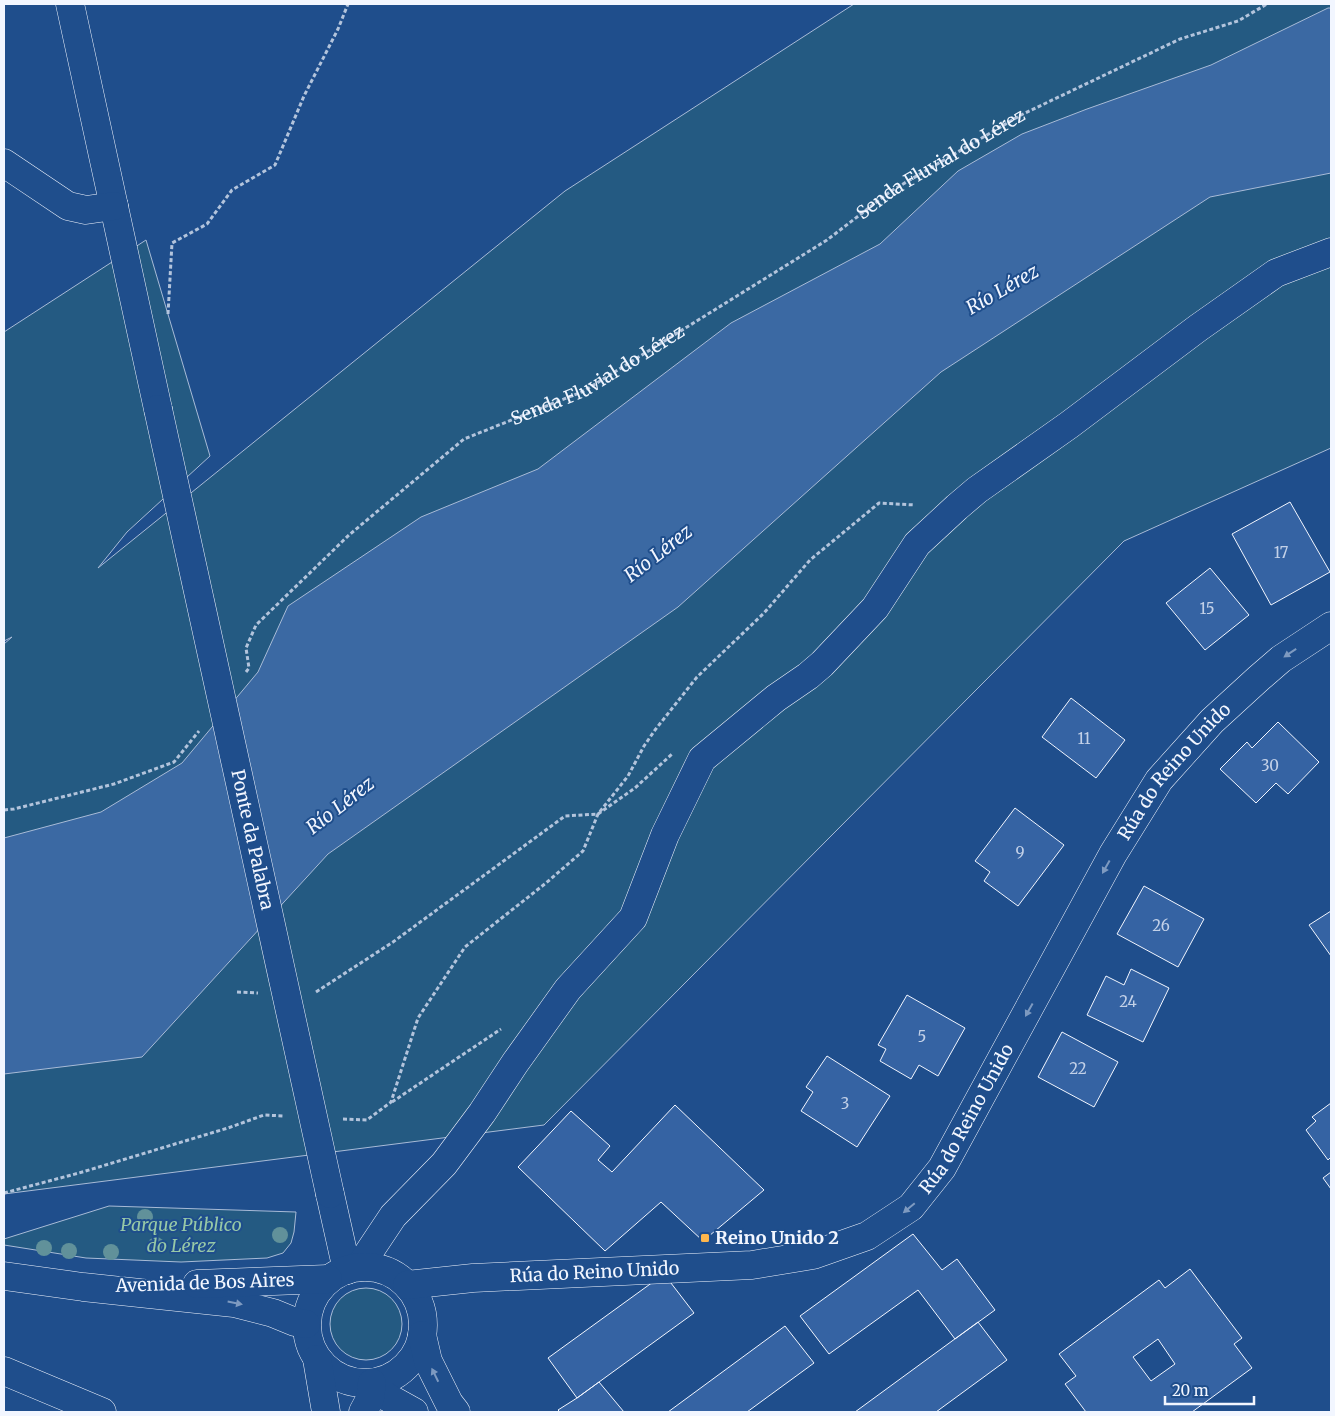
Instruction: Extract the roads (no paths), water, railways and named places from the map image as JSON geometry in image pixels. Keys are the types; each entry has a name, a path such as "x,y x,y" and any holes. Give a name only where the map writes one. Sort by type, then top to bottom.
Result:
{"street":[{"name":"Ponte da Palabra","path":"70,4 330,1194 345,1272"},
{"path":"4,163 68,206 86,210 114,206"},
{"path":"326,1412 317,1359 309,1342 306,1324 309,1307 316,1292 345,1272 393,1216 444,1164 568,989 633,918 665,835 702,759 776,698 822,664 876,608 917,544 977,490 1276,273 1331,252"},
{"name":"Rúa do Reino Unido","path":"407,1285 474,1278 752,1265 813,1255 867,1236 911,1208 942,1168 1113,854 1159,780 1212,721 1259,678 1281,659 1331,626"},
{"path":"345,1272 377,1268 393,1274 407,1285 420,1308 422,1335 428,1361 448,1403 456,1412"},
{"name":"Avenida de Bos Aires","path":"83,1286 235,1283 345,1272"},
{"name":"Avenida de Bos Aires","path":"4,1276 234,1302 306,1324"},
{"path":"317,1359 328,1370 341,1378 356,1383 372,1383 390,1377 405,1367 416,1352 422,1335"},
{"path":"4,1371 102,1412"},
{"path":"363,1412 370,1399 372,1383"},
{"path":"372,1383 387,1398 414,1412"}],"water":[{"name":"Río Lérez","path":"1331,8 1331,173 1210,197 941,372 678,607 328,854 142,1057 4,1074 4,838 101,812 182,763 258,672 288,606 421,517 538,469 731,323 880,244 958,171 1022,134 1211,65"}],"place":[{"name":"Reino Unido 2","path":"705,1238"}],"park label":[{"name":"Parque Público do Lérez","path":"181,1235"}]}
